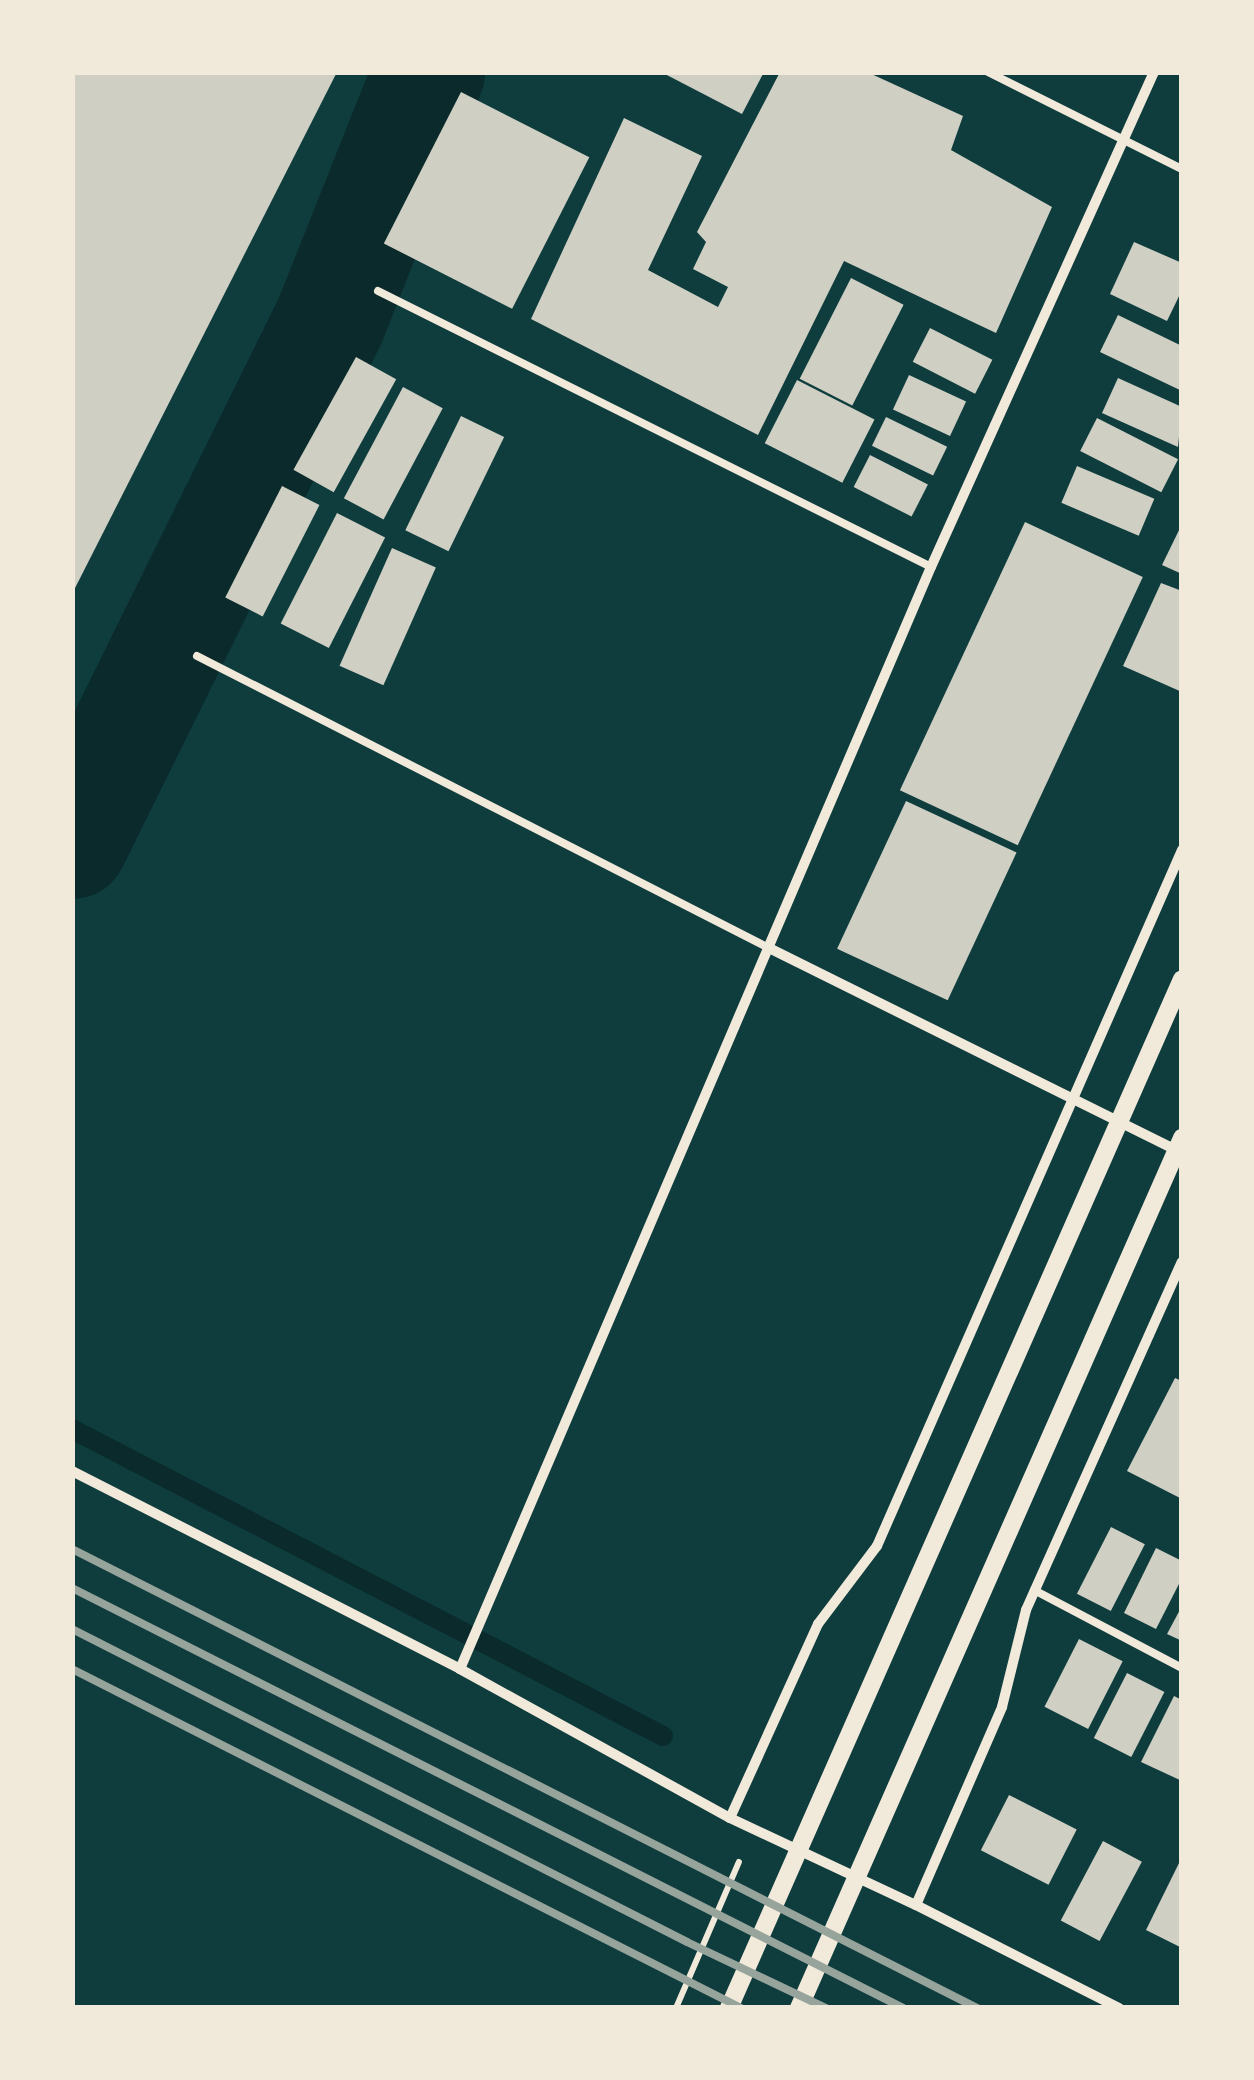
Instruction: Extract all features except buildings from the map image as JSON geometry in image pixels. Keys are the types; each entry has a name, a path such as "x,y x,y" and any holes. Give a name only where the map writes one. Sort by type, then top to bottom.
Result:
{"street":[{"path":"460,1669 932,567 1154,72"},
{"path":"730,1818 818,1624 877,1546 1182,850"},
{"path":"767,947 1182,1153"},
{"path":"730,2008 1182,979"},
{"path":"799,2008 1182,1138"},
{"path":"916,1905 1002,1707 1034,1590 1182,1262"},
{"path":"72,1471 460,1669 730,1818 916,1905 1119,2008"}],"lane":[{"path":"988,72 1182,169"},
{"path":"378,291 932,567"},
{"path":"197,656 767,947"},
{"path":"1034,1590 1182,1668"}],"path":[{"path":"676,2008 743,1853"}],"waterway":[{"path":"72,843 330,321 429,72"},
{"path":"72,1429 663,1736"}],"railway":[{"path":"72,1549 977,2008"},
{"path":"72,1588 903,2008"},
{"path":"72,1629 687,1942 826,2008"},
{"path":"72,1669 741,2008"}]}
